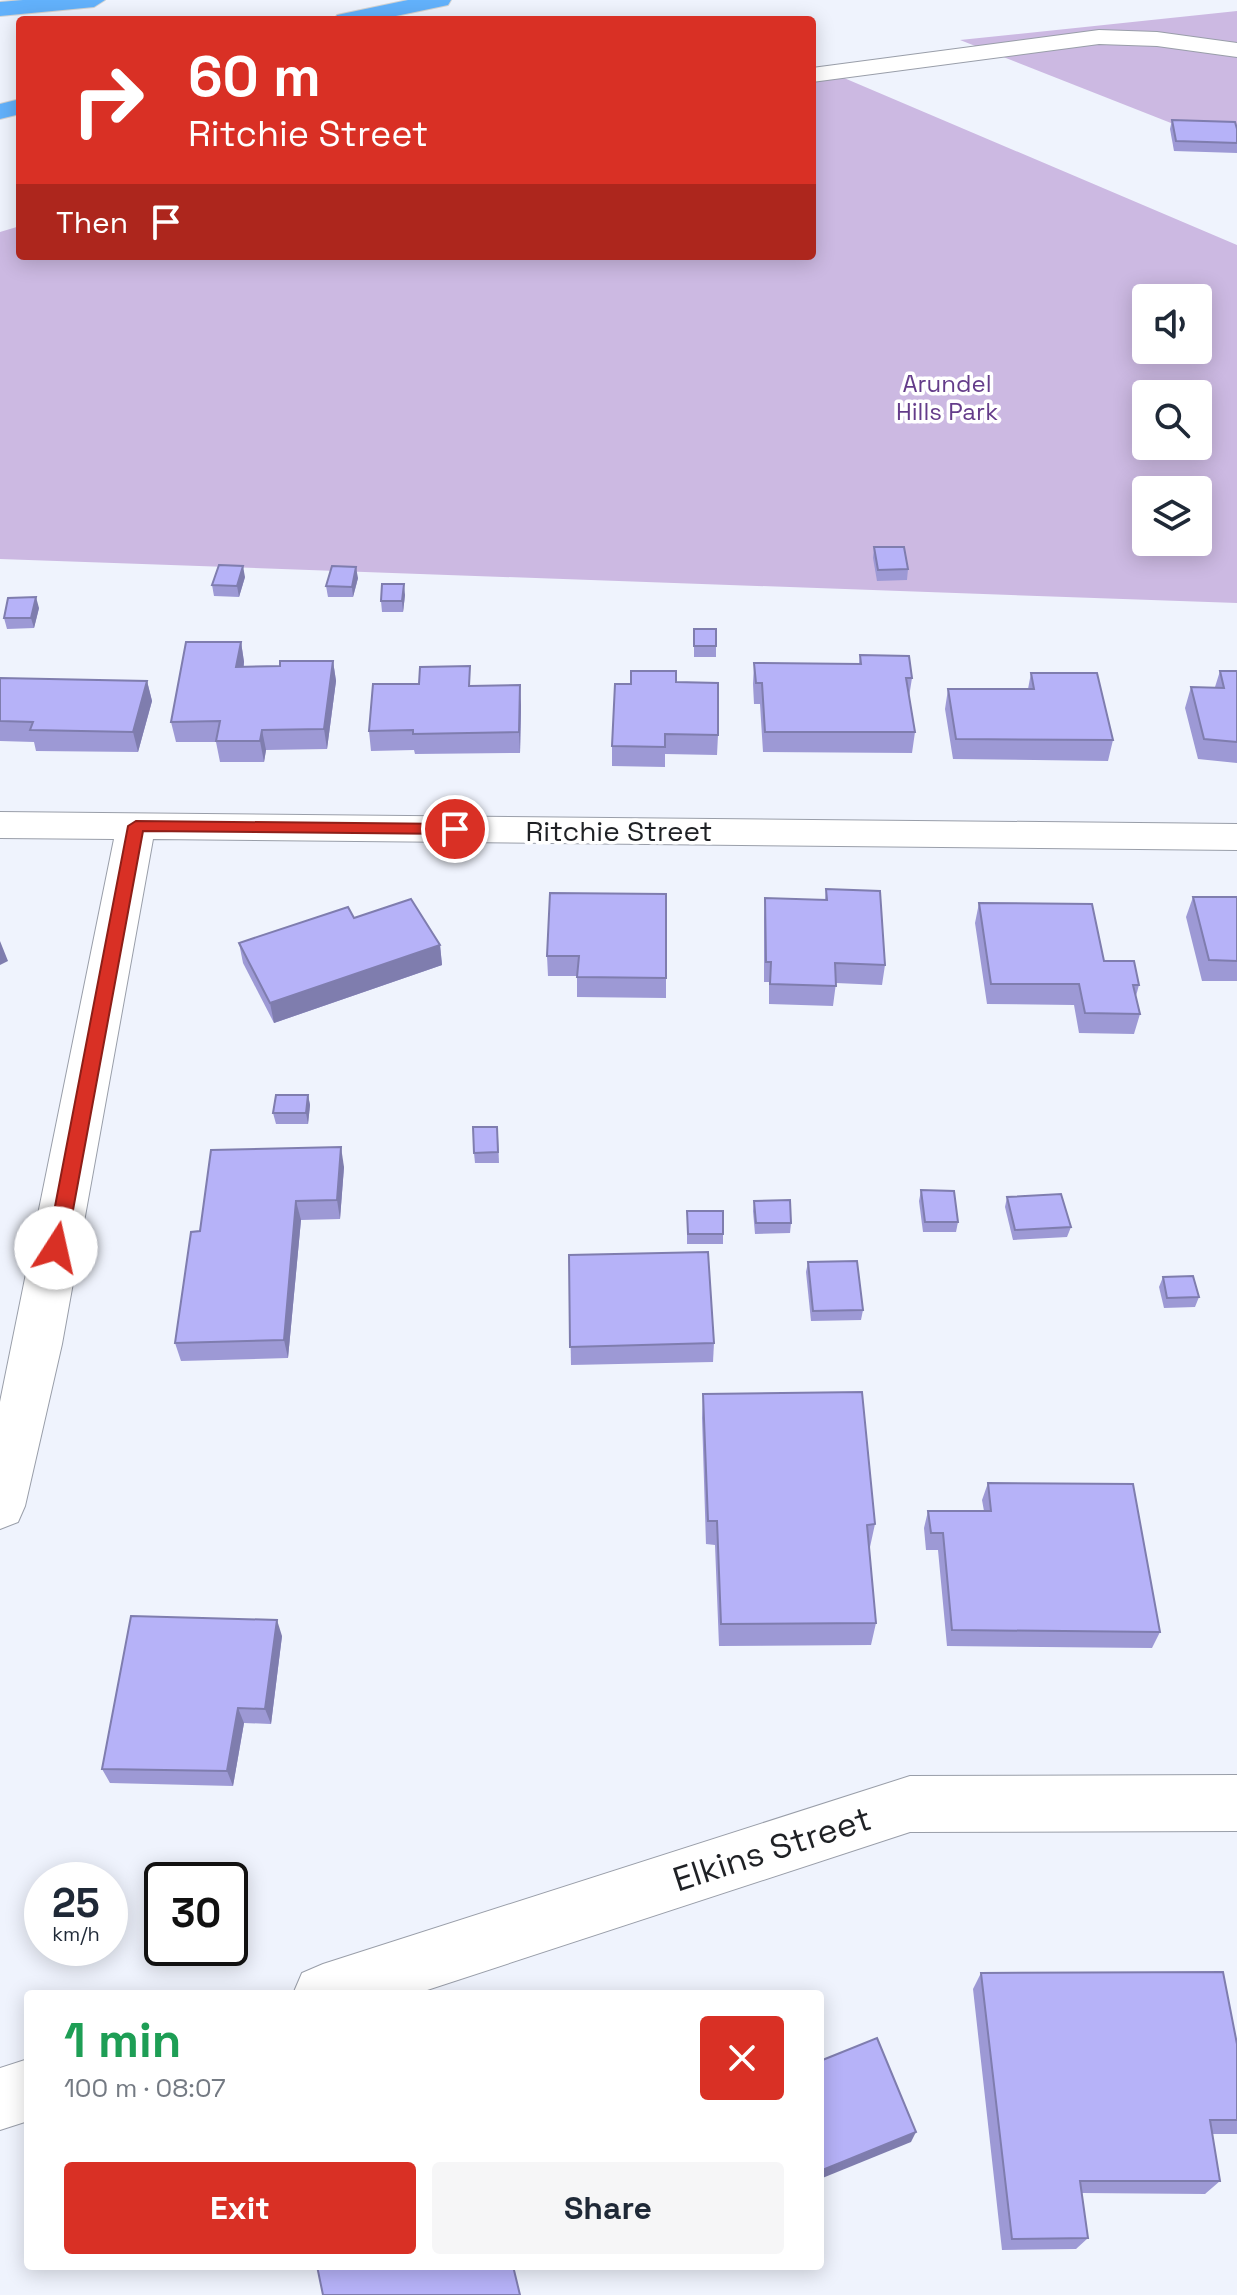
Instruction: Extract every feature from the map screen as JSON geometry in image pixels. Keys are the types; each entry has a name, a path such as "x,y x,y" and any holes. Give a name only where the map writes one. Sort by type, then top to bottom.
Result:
{"highway":[{"path":"0,9 94,0"},
{"path":"364,16 440,0"}],"street":[{"path":"816,74 1099,37 1157,39 1237,50"},
{"name":"Ritchie Street","path":"0,825 1237,837"},
{"path":"0,1506 38,1344 136,826"},
{"name":"Elkins Street","path":"335,1990 910,1804 1237,1803"},
{"path":"0,2099 24,2091"}],"green space":[{"path":"1237,11 1237,149 960,40"},
{"name":"Arundel Hills Park","path":"837,75 1237,245 1237,603 0,559 0,232 16,227 16,260 816,260 816,78"}],"building":[{"path":"1172,120 1235,122 1237,143 1176,141"},
{"path":"874,547 904,547 908,569 878,570"},
{"path":"219,565 243,566 237,586 212,585"},
{"path":"332,566 356,567 352,587 326,586"},
{"path":"382,584 404,584 402,601 381,601"},
{"path":"36,597 31,618 4,618 8,598"},
{"path":"694,629 716,629 716,646 694,646"},
{"path":"186,642 241,642 236,667 280,666 280,661 333,661 324,729 262,730 260,741 216,741 220,721 171,722"},
{"path":"860,655 909,656 912,678 906,678 915,732 765,732 762,683 756,683 754,663 861,664"},
{"path":"470,666 469,686 520,685 519,732 413,734 413,730 369,731 373,684 419,684 420,667"},
{"path":"631,671 676,671 676,682 718,683 718,735 665,734 665,747 612,746 615,684 631,684"},
{"path":"1220,671 1237,671 1237,742 1204,739 1191,687 1224,688"},
{"path":"1031,673 1097,673 1113,740 956,739 948,689 1034,689"},
{"path":"0,678 147,681 133,732 30,730 33,722 0,721"},
{"path":"826,889 880,891 885,965 835,963 836,986 770,984 771,962 766,962 765,898 827,900"},
{"path":"550,893 666,894 666,978 577,977 579,956 547,956"},
{"path":"1193,897 1237,897 1237,961 1209,960"},
{"path":"411,899 440,945 270,1003 239,943 348,907 354,918"},
{"path":"979,903 1092,904 1104,961 1134,961 1139,985 1133,985 1140,1014 1085,1013 1079,984 991,984"},
{"path":"276,1095 308,1095 306,1113 273,1113"},
{"path":"473,1127 497,1127 498,1152 474,1153"},
{"path":"341,1147 337,1200 296,1201 284,1340 175,1343 191,1232 200,1231 211,1150"},
{"path":"921,1190 954,1191 958,1222 925,1222"},
{"path":"1061,1194 1071,1227 1015,1230 1007,1197"},
{"path":"790,1200 791,1223 756,1223 754,1201"},
{"path":"687,1211 723,1211 723,1234 688,1234"},
{"path":"708,1252 714,1343 570,1347 569,1255"},
{"path":"857,1261 863,1310 813,1311 808,1262"},
{"path":"1193,1276 1199,1297 1167,1298 1163,1277"},
{"path":"862,1392 875,1524 867,1525 876,1623 721,1624 717,1521 708,1521 703,1394"},
{"path":"988,1483 1133,1484 1160,1632 952,1630 943,1533 931,1533 928,1511 991,1511"},
{"path":"131,1616 277,1620 265,1709 238,1708 227,1771 102,1769"},
{"path":"1223,1972 1237,2044 1237,2120 1210,2120 1220,2181 1080,2181 1088,2238 1012,2239 981,1973"},
{"path":"877,2038 916,2132 824,2169 824,2059"},
{"path":"318,2270 514,2270 520,2295 323,2295"}],"route":[{"path":"56,1248 136,826 455,829"}]}
